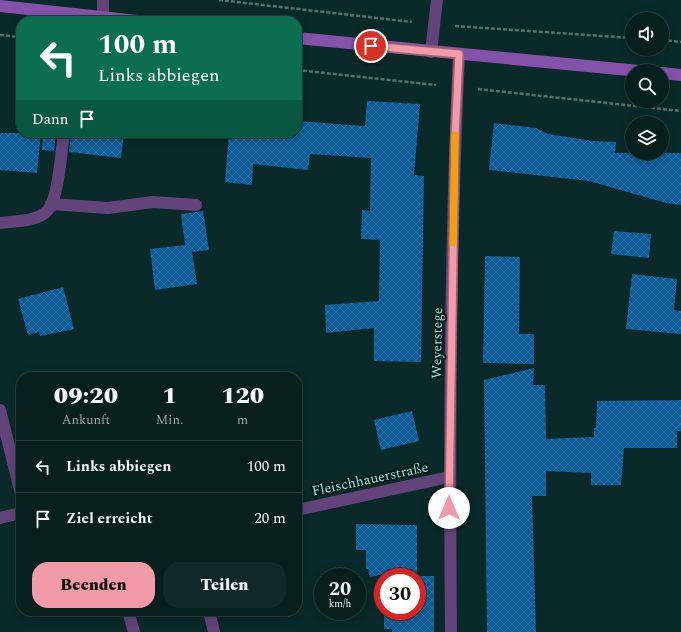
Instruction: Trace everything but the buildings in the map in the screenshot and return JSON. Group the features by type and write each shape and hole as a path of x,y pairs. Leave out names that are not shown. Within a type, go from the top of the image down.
{"main road":[{"path":"0,6 65,16"},
{"path":"302,39 625,70"},
{"path":"669,74 681,75"}],"street":[{"path":"103,0 103,16"},
{"path":"431,52 437,0"},
{"name":"Weyerstege","path":"451,632 449,477 457,87 459,54"},
{"path":"0,223 32,219 46,212 56,195 63,138"},
{"path":"51,204 108,208 153,202 196,205"},
{"path":"0,410 16,474"},
{"name":"Fleischhauerstraße","path":"302,509 449,477"},
{"path":"0,518 16,514"},
{"path":"129,616 134,632"},
{"path":"210,616 214,632"}],"path":[{"path":"0,35 16,37"},
{"path":"669,41 681,42"},
{"path":"302,71 681,111"}],"slow traffic":[{"path":"453,243 455,135"}],"route":[{"path":"371,46 459,54 455,138 449,508"}]}
